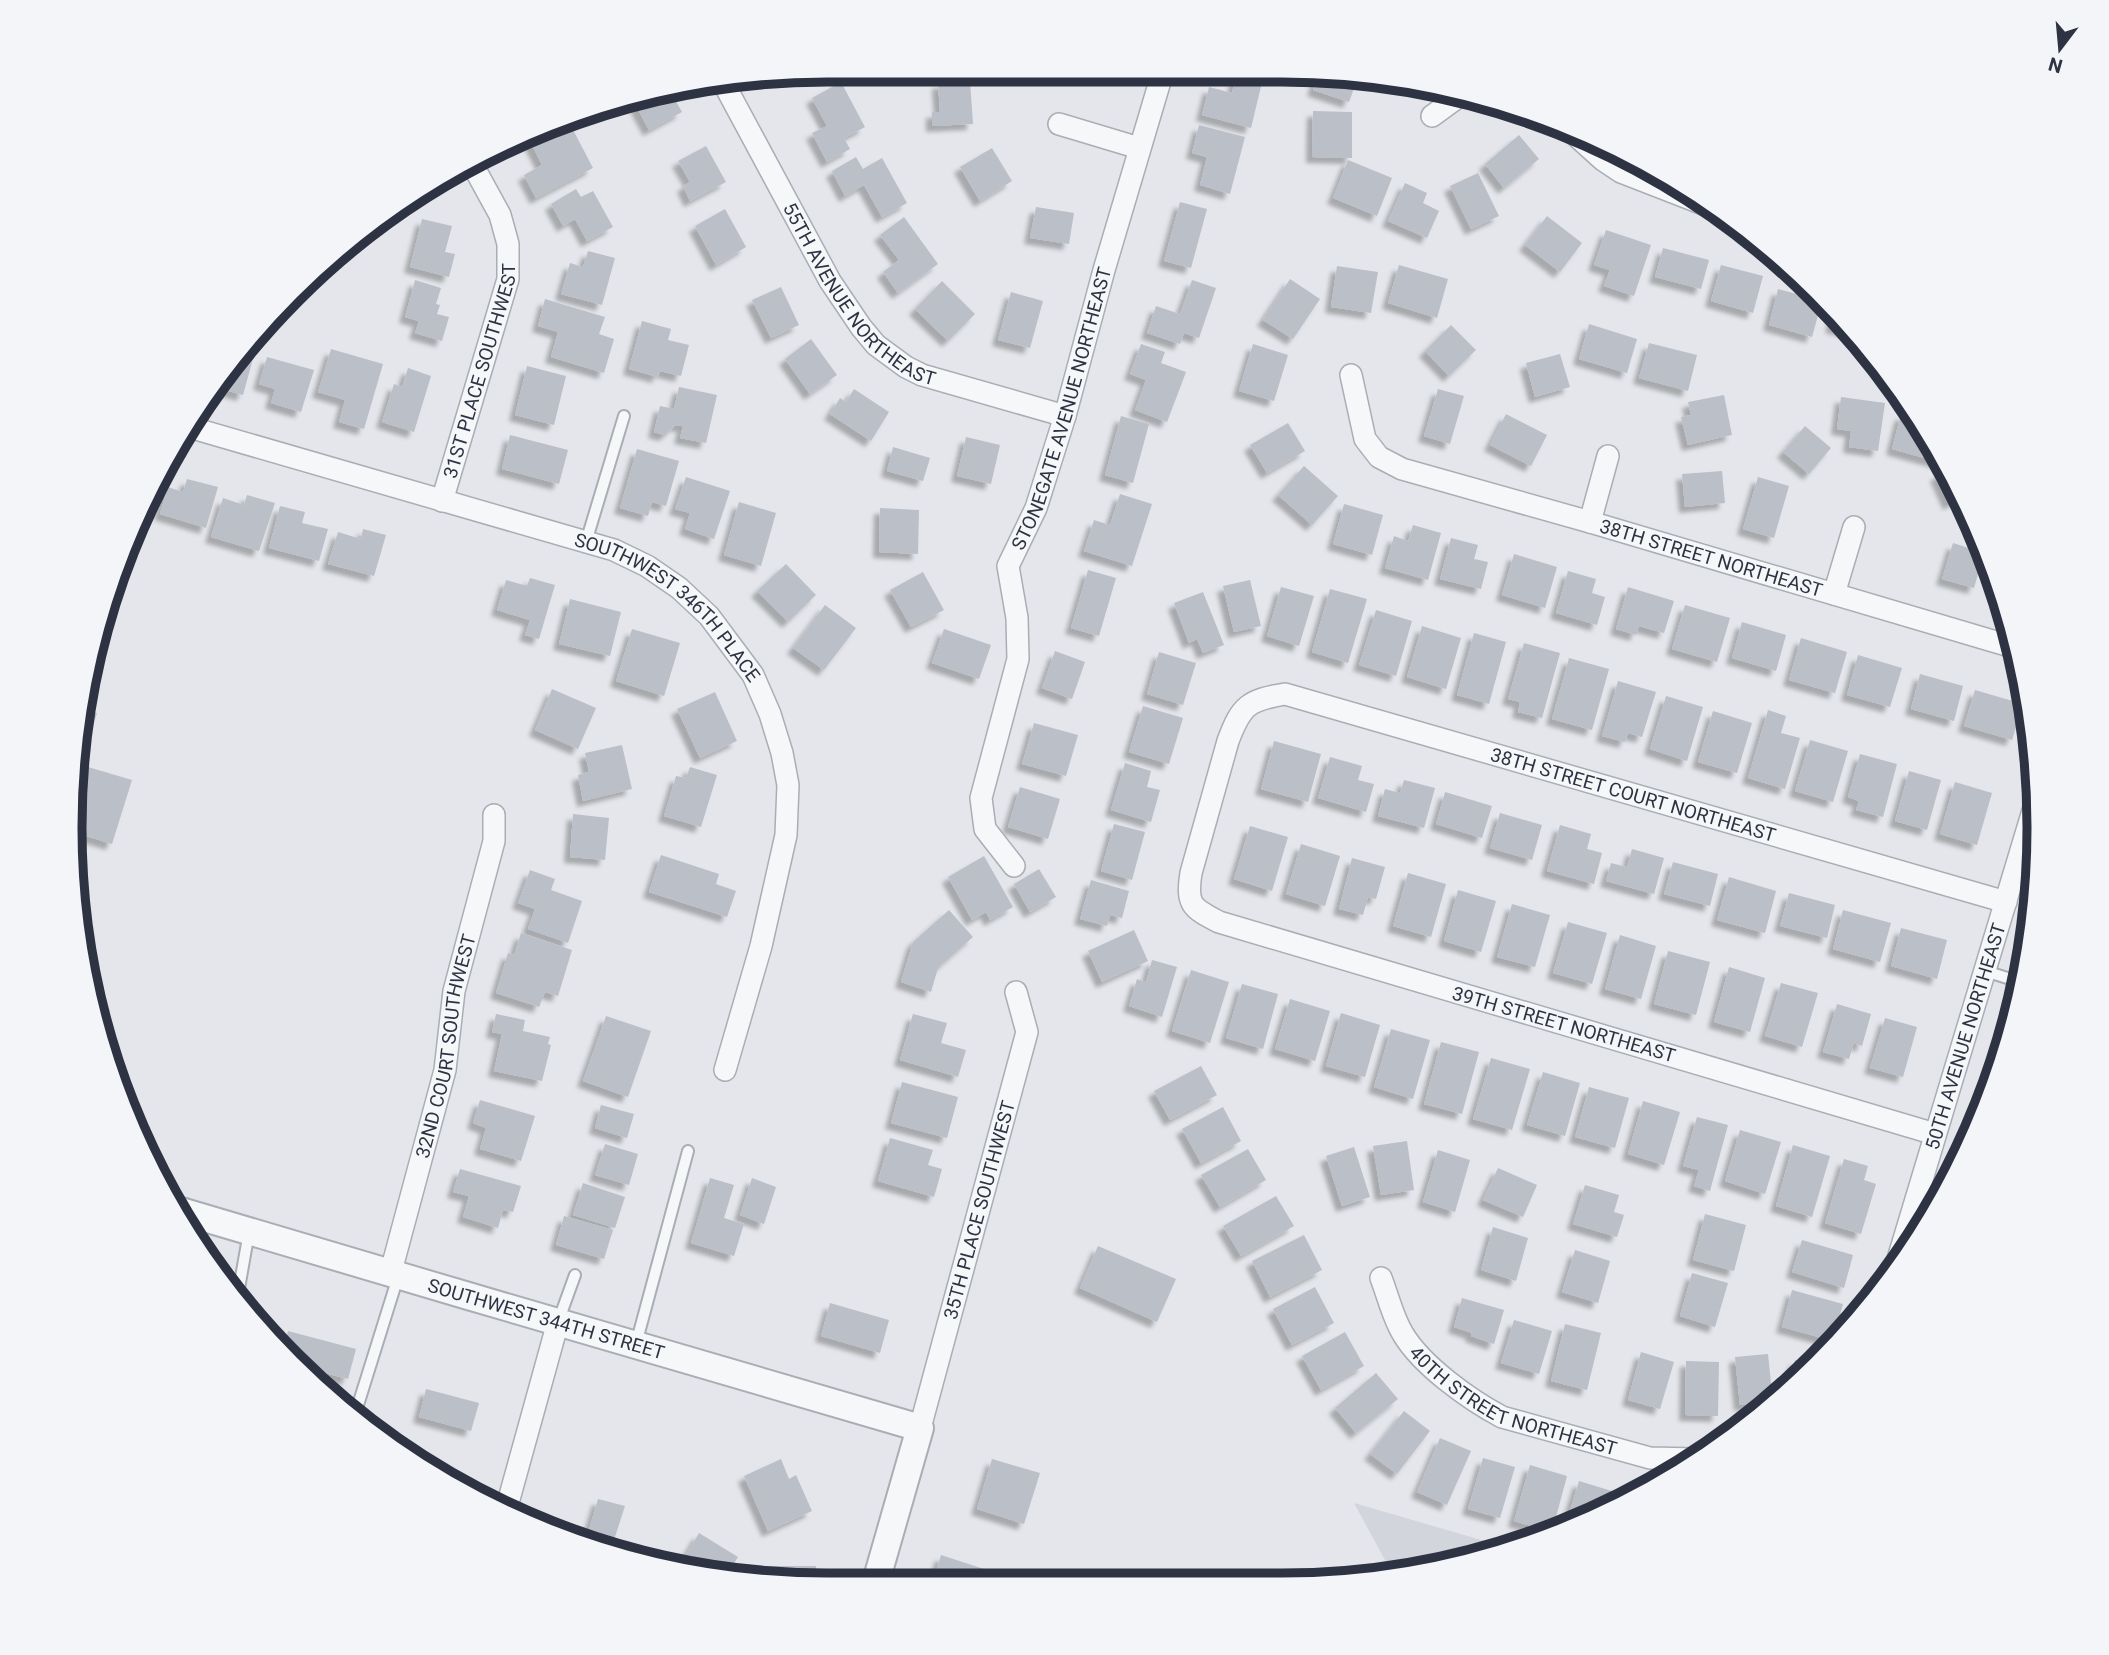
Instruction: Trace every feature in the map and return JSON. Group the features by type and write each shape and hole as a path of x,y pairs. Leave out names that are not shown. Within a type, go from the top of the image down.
{"street":[{"name":"STONEGATE AVENUE NORTHEAST","path":"1014,866 985,829 981,798 1018,659 1017,618 1008,566 1036,508 1065,416 1104,270 1160,82"},
{"name":"55TH AVENUE NORTHEAST","path":"727,90 830,281 876,345 922,375 1065,416"},
{"path":"1432,116 1450,102"},
{"path":"1059,124 1139,148"},
{"path":"1593,151 1621,172 1664,188"},
{"name":"31ST PLACE SOUTHWEST","path":"442,501 508,279 508,244 500,215 476,171"},
{"name":"38TH STREET NORTHEAST","path":"1351,375 1365,439 1379,457 1402,469 2003,644"},
{"name":"SOUTHWEST 346TH PLACE","path":"198,430 614,550 647,566 679,589 709,616 753,675 770,714 788,785 786,835 761,946 725,1070"},
{"name":"38TH STREET NORTHEAST","path":"1590,522 1608,456"},
{"name":"38TH STREET NORTHEAST","path":"1834,594 1854,527"},
{"name":"38TH STREET COURT NORTHEAST","path":"1196,910 1188,893 1191,873 1235,723 1242,712 1258,698 1284,694 2006,902"},
{"name":"32ND COURT SOUTHWEST","path":"394,1276 445,1070 454,991 494,841 494,815"},
{"name":"50TH AVENUE NORTHEAST","path":"1905,1236 2006,902 2026,852"},
{"name":"39TH STREET NORTHEAST","path":"1196,910 1219,922 1935,1134"},
{"name":"35TH PLACE SOUTHWEST","path":"920,1428 1027,1032 1016,992"},
{"name":"SOUTHWEST 344TH STREET","path":"191,1214 394,1276 920,1428"},
{"name":"40TH STREET NORTHEAST","path":"1381,1278 1402,1333 1419,1354 1462,1394 1480,1405 1502,1417 1650,1458 1678,1458"},
{"path":"509,1501 558,1322"},
{"path":"878,1573 920,1428"}],"lane":[{"path":"586,542 624,416"},
{"path":"1985,971 2011,979"},
{"path":"636,1344 688,1151"},
{"path":"240,1286 248,1232"},
{"path":"357,1406 394,1276"},
{"path":"558,1322 575,1276"}],"shaded area":[{"path":"1354,1503 1490,1542 1427,1558 1388,1565"}],"building":[{"path":"841,82 865,127 844,138 850,149 827,162 812,133 827,126 812,98"},
{"path":"970,82 973,124 932,126 932,112 940,112 938,83"},
{"path":"1234,82 1262,82 1251,128 1202,115 1209,87 1232,93"},
{"path":"1315,83 1355,87 1349,102 1313,90"},
{"path":"674,99 682,112 649,130 637,108"},
{"path":"1313,111 1352,112 1352,158 1312,157"},
{"path":"1199,125 1245,137 1230,194 1200,185 1207,157 1192,153"},
{"path":"572,128 593,168 536,198 524,175 542,165 531,144"},
{"path":"1519,135 1539,159 1504,188 1485,164"},
{"path":"706,146 726,182 690,201 683,186 690,182 678,161"},
{"path":"992,148 1012,181 980,201 960,167"},
{"path":"856,157 863,169 882,158 907,203 882,217 864,185 845,196 832,171"},
{"path":"1348,160 1392,178 1377,216 1333,198"},
{"path":"1478,173 1499,216 1471,229 1450,186"},
{"path":"1405,183 1427,193 1423,203 1439,211 1427,238 1388,221"},
{"path":"576,189 581,197 593,191 613,227 587,241 575,219 563,226 551,204"},
{"path":"1180,202 1207,209 1191,268 1164,261"},
{"path":"1036,207 1074,213 1069,244 1030,238"},
{"path":"725,209 746,247 716,265 695,226"},
{"path":"1547,216 1582,243 1560,272 1525,245"},
{"path":"904,217 938,264 898,293 883,272 899,260 880,235"},
{"path":"422,219 452,226 445,252 455,254 449,277 410,267"},
{"path":"1606,230 1651,245 1634,296 1604,286 1610,270 1594,265"},
{"path":"1663,248 1709,260 1701,289 1655,277"},
{"path":"588,251 615,258 602,305 561,294 570,263 583,267"},
{"path":"1399,265 1448,279 1437,318 1388,303"},
{"path":"1721,265 1763,276 1753,313 1711,301"},
{"path":"1337,266 1378,272 1371,313 1331,307"},
{"path":"1290,279 1320,299 1293,339 1263,320"},
{"path":"415,280 441,288 436,304 440,305 437,314 449,317 442,341 415,333 419,321 405,317"},
{"path":"1192,280 1216,288 1199,338 1184,333 1180,344 1147,333 1156,306 1180,314"},
{"path":"942,281 975,314 948,341 915,309"},
{"path":"781,287 799,325 771,338 752,300"},
{"path":"1778,289 1803,296 1819,312 1812,337 1769,325"},
{"path":"1011,292 1043,301 1030,348 998,340"},
{"path":"545,299 605,317 599,334 614,339 604,373 551,357 558,332 538,326"},
{"path":"642,321 671,329 668,340 689,345 681,376 660,371 658,377 629,369"},
{"path":"1589,324 1637,339 1627,373 1579,359"},
{"path":"1451,325 1476,350 1449,376 1425,351"},
{"path":"811,339 837,375 810,394 785,359"},
{"path":"1649,343 1697,355 1688,391 1639,378"},
{"path":"1141,344 1165,352 1161,363 1186,372 1167,422 1135,410 1146,380 1130,374"},
{"path":"1253,344 1288,355 1274,401 1239,391"},
{"path":"331,349 383,364 364,429 339,422 345,400 318,392"},
{"path":"255,350 243,395 225,390"},
{"path":"1560,354 1570,387 1535,397 1526,363"},
{"path":"267,357 314,370 301,412 271,403 275,389 259,384"},
{"path":"527,366 566,376 554,425 515,415"},
{"path":"408,368 431,376 414,432 382,422 394,384 402,387"},
{"path":"679,387 717,395 706,443 680,438 683,426 676,425 665,435 654,432 660,406 674,409"},
{"path":"854,389 889,412 871,441 830,414 840,398 846,402"},
{"path":"1438,389 1464,396 1450,444 1424,436"},
{"path":"1724,395 1732,435 1688,445 1681,417 1691,415 1688,402"},
{"path":"1841,397 1885,403 1878,451 1849,447 1851,431 1837,429"},
{"path":"1506,414 1547,435 1531,466 1490,445"},
{"path":"1901,414 1929,459 1892,449"},
{"path":"1121,416 1149,424 1133,483 1105,475"},
{"path":"1288,423 1305,451 1267,473 1250,445"},
{"path":"1805,426 1831,448 1809,474 1783,452"},
{"path":"510,435 568,450 559,484 502,469"},
{"path":"966,437 1000,445 991,484 957,476"},
{"path":"893,447 930,458 923,481 887,471"},
{"path":"637,449 679,461 666,506 652,502 648,516 620,508"},
{"path":"1304,466 1338,496 1312,525 1278,495"},
{"path":"1722,471 1725,503 1685,507 1682,474"},
{"path":"1936,475 1952,502 1949,504"},
{"path":"686,477 730,491 714,539 685,529 690,513 675,509"},
{"path":"1758,477 1789,486 1774,538 1743,529"},
{"path":"187,479 218,487 206,528 160,514 168,487 183,492"},
{"path":"1120,494 1152,504 1132,566 1084,551 1094,520 1110,525"},
{"path":"247,495 275,503 259,551 211,537 223,498 244,505"},
{"path":"739,502 776,513 761,566 724,555"},
{"path":"1344,504 1383,515 1372,555 1333,544"},
{"path":"280,506 305,512 302,523 328,529 319,561 269,548"},
{"path":"880,508 919,510 918,554 879,552"},
{"path":"1413,525 1441,533 1428,580 1385,568 1394,536 1408,541"},
{"path":"363,529 386,535 374,576 328,564 338,532 361,539"},
{"path":"1451,538 1478,545 1474,559 1488,562 1481,589 1440,579"},
{"path":"1953,543 1973,549 1980,568 1974,588 1942,579"},
{"path":"1514,554 1557,567 1545,608 1502,595"},
{"path":"786,564 816,595 788,622 757,591"},
{"path":"1088,570 1116,578 1099,636 1071,628"},
{"path":"1568,571 1596,579 1592,593 1605,597 1597,625 1556,613"},
{"path":"923,572 944,610 911,627 890,590"},
{"path":"530,578 555,585 539,639 525,635 530,620 497,610 506,580 527,586"},
{"path":"1250,580 1261,626 1234,632 1223,586"},
{"path":"1281,587 1314,596 1299,646 1267,636"},
{"path":"1628,587 1674,601 1664,633 1639,626 1636,635 1616,629"},
{"path":"1330,589 1367,599 1348,663 1312,652"},
{"path":"1203,592 1224,645 1203,653 1197,639 1189,643 1174,603"},
{"path":"570,599 621,612 610,656 559,644"},
{"path":"825,605 856,628 824,670 793,648"},
{"path":"1685,605 1730,618 1717,662 1672,649"},
{"path":"1376,610 1412,621 1396,676 1359,665"},
{"path":"1742,622 1786,635 1776,671 1732,658"},
{"path":"1422,626 1461,638 1446,689 1407,677"},
{"path":"632,629 680,643 664,696 616,681"},
{"path":"944,629 991,645 979,679 932,663"},
{"path":"1474,633 1506,642 1489,704 1457,695"},
{"path":"1801,638 1847,652 1835,693 1789,680"},
{"path":"1524,643 1560,653 1542,718 1518,712 1520,702 1508,699"},
{"path":"1055,651 1085,662 1072,699 1042,688"},
{"path":"1159,652 1196,663 1183,705 1147,694"},
{"path":"1858,655 1902,668 1890,707 1847,695"},
{"path":"1569,658 1609,669 1592,730 1552,719"},
{"path":"1920,674 1963,686 1954,721 1911,709"},
{"path":"1618,681 1656,692 1642,737 1628,733 1625,742 1602,736"},
{"path":"552,689 596,708 578,749 535,730"},
{"path":"1975,690 2015,702 2018,720 2012,740 1964,726"},
{"path":"715,692 737,741 700,758 677,709"},
{"path":"1666,696 1703,707 1687,761 1650,749"},
{"path":"1143,706 1183,718 1169,764 1129,752"},
{"path":"1768,710 1786,716 1781,733 1800,738 1785,789 1748,778"},
{"path":"1713,711 1752,723 1737,773 1698,762"},
{"path":"92,712 97,713 87,745"},
{"path":"1034,723 1078,735 1066,776 1022,764"},
{"path":"1810,740 1848,751 1833,802 1795,791"},
{"path":"1274,741 1321,754 1308,802 1261,789"},
{"path":"622,745 632,789 583,801 578,775 589,772 585,753"},
{"path":"1860,754 1897,764 1883,817 1856,810 1859,801 1848,797"},
{"path":"1330,757 1362,766 1358,780 1374,784 1366,812 1318,798"},
{"path":"1125,763 1151,771 1147,787 1160,790 1151,822 1111,810"},
{"path":"88,767 132,780 112,844 82,835 84,780"},
{"path":"690,767 717,775 701,827 664,816 676,776 686,778"},
{"path":"1909,771 1941,780 1927,830 1895,821"},
{"path":"1404,780 1435,788 1424,828 1378,816 1385,789 1400,793"},
{"path":"1955,782 1992,793 1977,845 1940,834"},
{"path":"1020,787 1060,799 1048,839 1008,827"},
{"path":"1445,792 1492,806 1482,838 1436,824"},
{"path":"1500,813 1542,825 1532,860 1490,848"},
{"path":"573,814 609,818 605,860 570,857"},
{"path":"1114,824 1145,832 1132,880 1101,871"},
{"path":"1560,825 1591,834 1587,849 1602,853 1594,884 1547,871"},
{"path":"1250,826 1288,837 1272,891 1234,879"},
{"path":"1301,844 1340,856 1325,906 1286,894"},
{"path":"1632,849 1664,858 1654,894 1606,881 1611,863 1627,867"},
{"path":"661,855 719,874 716,884 736,891 727,917 649,892"},
{"path":"984,856 1013,907 990,920 986,912 972,920 948,877"},
{"path":"1352,858 1385,867 1376,899 1368,897 1363,915 1339,909"},
{"path":"1673,862 1718,874 1710,906 1664,894"},
{"path":"1039,869 1056,897 1030,912 1014,884"},
{"path":"530,870 555,879 551,890 582,901 568,943 528,929 535,909 518,903"},
{"path":"1408,873 1446,884 1431,937 1393,926"},
{"path":"1729,877 1776,891 1765,933 1717,920"},
{"path":"1091,880 1129,891 1122,918 1110,915 1107,926 1080,919"},
{"path":"1458,890 1496,901 1481,952 1444,941"},
{"path":"1789,893 1835,905 1827,938 1780,926"},
{"path":"1512,904 1550,915 1535,967 1497,957"},
{"path":"949,910 973,937 938,968 931,992 901,982 913,942"},
{"path":"1843,910 1891,923 1880,962 1833,949"},
{"path":"1568,922 1607,933 1592,984 1553,973"},
{"path":"1901,928 1947,940 1937,979 1891,966"},
{"path":"1134,930 1148,961 1102,982 1088,951"},
{"path":"521,933 572,950 558,996 545,992 539,1007 496,993 508,953 514,955"},
{"path":"1620,935 1656,946 1641,999 1605,989"},
{"path":"1668,951 1710,962 1696,1015 1654,1004"},
{"path":"1152,960 1177,967 1162,1017 1129,1006 1137,979 1146,982"},
{"path":"1729,967 1765,978 1750,1032 1714,1022"},
{"path":"1191,970 1229,982 1210,1043 1172,1031"},
{"path":"1781,983 1818,993 1802,1047 1765,1036"},
{"path":"1242,984 1278,994 1263,1049 1226,1038"},
{"path":"1290,999 1330,1011 1315,1061 1275,1049"},
{"path":"1837,1004 1871,1014 1862,1046 1854,1043 1849,1059 1823,1052"},
{"path":"1341,1013 1380,1025 1365,1077 1326,1066"},
{"path":"496,1014 525,1020 523,1031 550,1037 548,1044 551,1045 542,1081 494,1071 502,1034 492,1032"},
{"path":"913,1014 947,1023 941,1043 966,1050 958,1077 900,1060"},
{"path":"606,1016 651,1031 628,1097 583,1081"},
{"path":"1885,1018 1917,1027 1903,1077 1870,1068"},
{"path":"1391,1029 1430,1040 1413,1099 1374,1087"},
{"path":"1441,1042 1479,1052 1462,1114 1424,1104"},
{"path":"1491,1058 1530,1069 1512,1130 1473,1119"},
{"path":"1201,1066 1217,1095 1170,1120 1154,1091"},
{"path":"1543,1072 1580,1083 1565,1136 1527,1125"},
{"path":"902,1082 958,1097 947,1138 891,1123"},
{"path":"1589,1087 1629,1098 1615,1148 1575,1137"},
{"path":"480,1100 535,1116 521,1161 480,1149 486,1128 473,1123"},
{"path":"1643,1101 1680,1112 1664,1165 1628,1154"},
{"path":"601,1105 634,1114 627,1138 595,1128"},
{"path":"1223,1107 1241,1141 1201,1163 1182,1129"},
{"path":"1697,1117 1728,1125 1710,1191 1694,1186 1699,1170 1683,1166"},
{"path":"1740,1130 1781,1142 1765,1194 1725,1181"},
{"path":"890,1138 933,1150 928,1165 942,1169 934,1197 878,1181"},
{"path":"1407,1141 1414,1190 1381,1195 1373,1146"},
{"path":"605,1144 638,1154 629,1185 595,1175"},
{"path":"1793,1145 1830,1156 1812,1217 1776,1206"},
{"path":"1354,1147 1370,1197 1342,1206 1326,1156"},
{"path":"1248,1149 1266,1180 1220,1207 1201,1175"},
{"path":"1438,1150 1470,1160 1455,1212 1423,1202"},
{"path":"1844,1159 1868,1166 1864,1180 1876,1184 1861,1234 1825,1223"},
{"path":"1498,1168 1537,1185 1523,1217 1483,1200"},
{"path":"460,1169 521,1186 513,1212 503,1210 498,1228 463,1217 469,1196 453,1192"},
{"path":"710,1178 734,1185 724,1218 744,1224 734,1256 691,1243"},
{"path":"752,1178 776,1187 764,1224 740,1215"},
{"path":"583,1183 625,1197 615,1228 573,1215"},
{"path":"1585,1185 1619,1195 1614,1212 1624,1215 1617,1237 1573,1224"},
{"path":"1276,1196 1294,1226 1241,1256 1223,1226"},
{"path":"1705,1214 1746,1225 1734,1271 1693,1260"},
{"path":"564,1216 613,1230 604,1259 556,1245"},
{"path":"1493,1227 1528,1238 1516,1281 1481,1270"},
{"path":"1304,1235 1322,1270 1270,1297 1252,1261"},
{"path":"1802,1240 1853,1255 1844,1288 1792,1272"},
{"path":"1098,1246 1176,1279 1157,1322 1080,1288"},
{"path":"1575,1250 1610,1261 1598,1303 1562,1292"},
{"path":"1692,1273 1728,1283 1715,1327 1680,1316"},
{"path":"1315,1287 1334,1323 1292,1345 1273,1309"},
{"path":"1792,1290 1843,1304 1838,1323 1823,1338 1782,1327"},
{"path":"1462,1298 1504,1310 1494,1344 1454,1327"},
{"path":"830,1303 889,1320 880,1353 821,1336"},
{"path":"1514,1320 1552,1331 1539,1374 1501,1363"},
{"path":"1565,1324 1601,1333 1587,1390 1551,1381"},
{"path":"288,1331 356,1349 348,1379 319,1371 286,1339"},
{"path":"1345,1332 1364,1366 1321,1390 1302,1356"},
{"path":"1641,1352 1674,1362 1660,1409 1628,1400"},
{"path":"1768,1354 1772,1389 1754,1404 1740,1405 1735,1357"},
{"path":"1686,1361 1719,1362 1718,1416 1685,1415"},
{"path":"1376,1373 1398,1399 1356,1433 1335,1408"},
{"path":"426,1389 479,1403 471,1431 419,1417"},
{"path":"1404,1411 1430,1431 1397,1474 1370,1454"},
{"path":"1440,1438 1471,1451 1447,1505 1417,1492"},
{"path":"1483,1458 1515,1467 1500,1518 1468,1509"},
{"path":"781,1459 789,1479 796,1475 812,1511 768,1531 744,1476"},
{"path":"992,1459 1040,1473 1024,1524 977,1509"},
{"path":"1530,1465 1567,1476 1555,1520 1536,1527 1514,1521"},
{"path":"1579,1481 1615,1492 1611,1496 1569,1515"},
{"path":"598,1499 625,1506 614,1541 588,1533"},
{"path":"699,1533 738,1557 732,1566 684,1558"},
{"path":"941,1555 984,1569 983,1573 936,1573"},
{"path":"769,1566 816,1566 816,1573 769,1570"}]}
